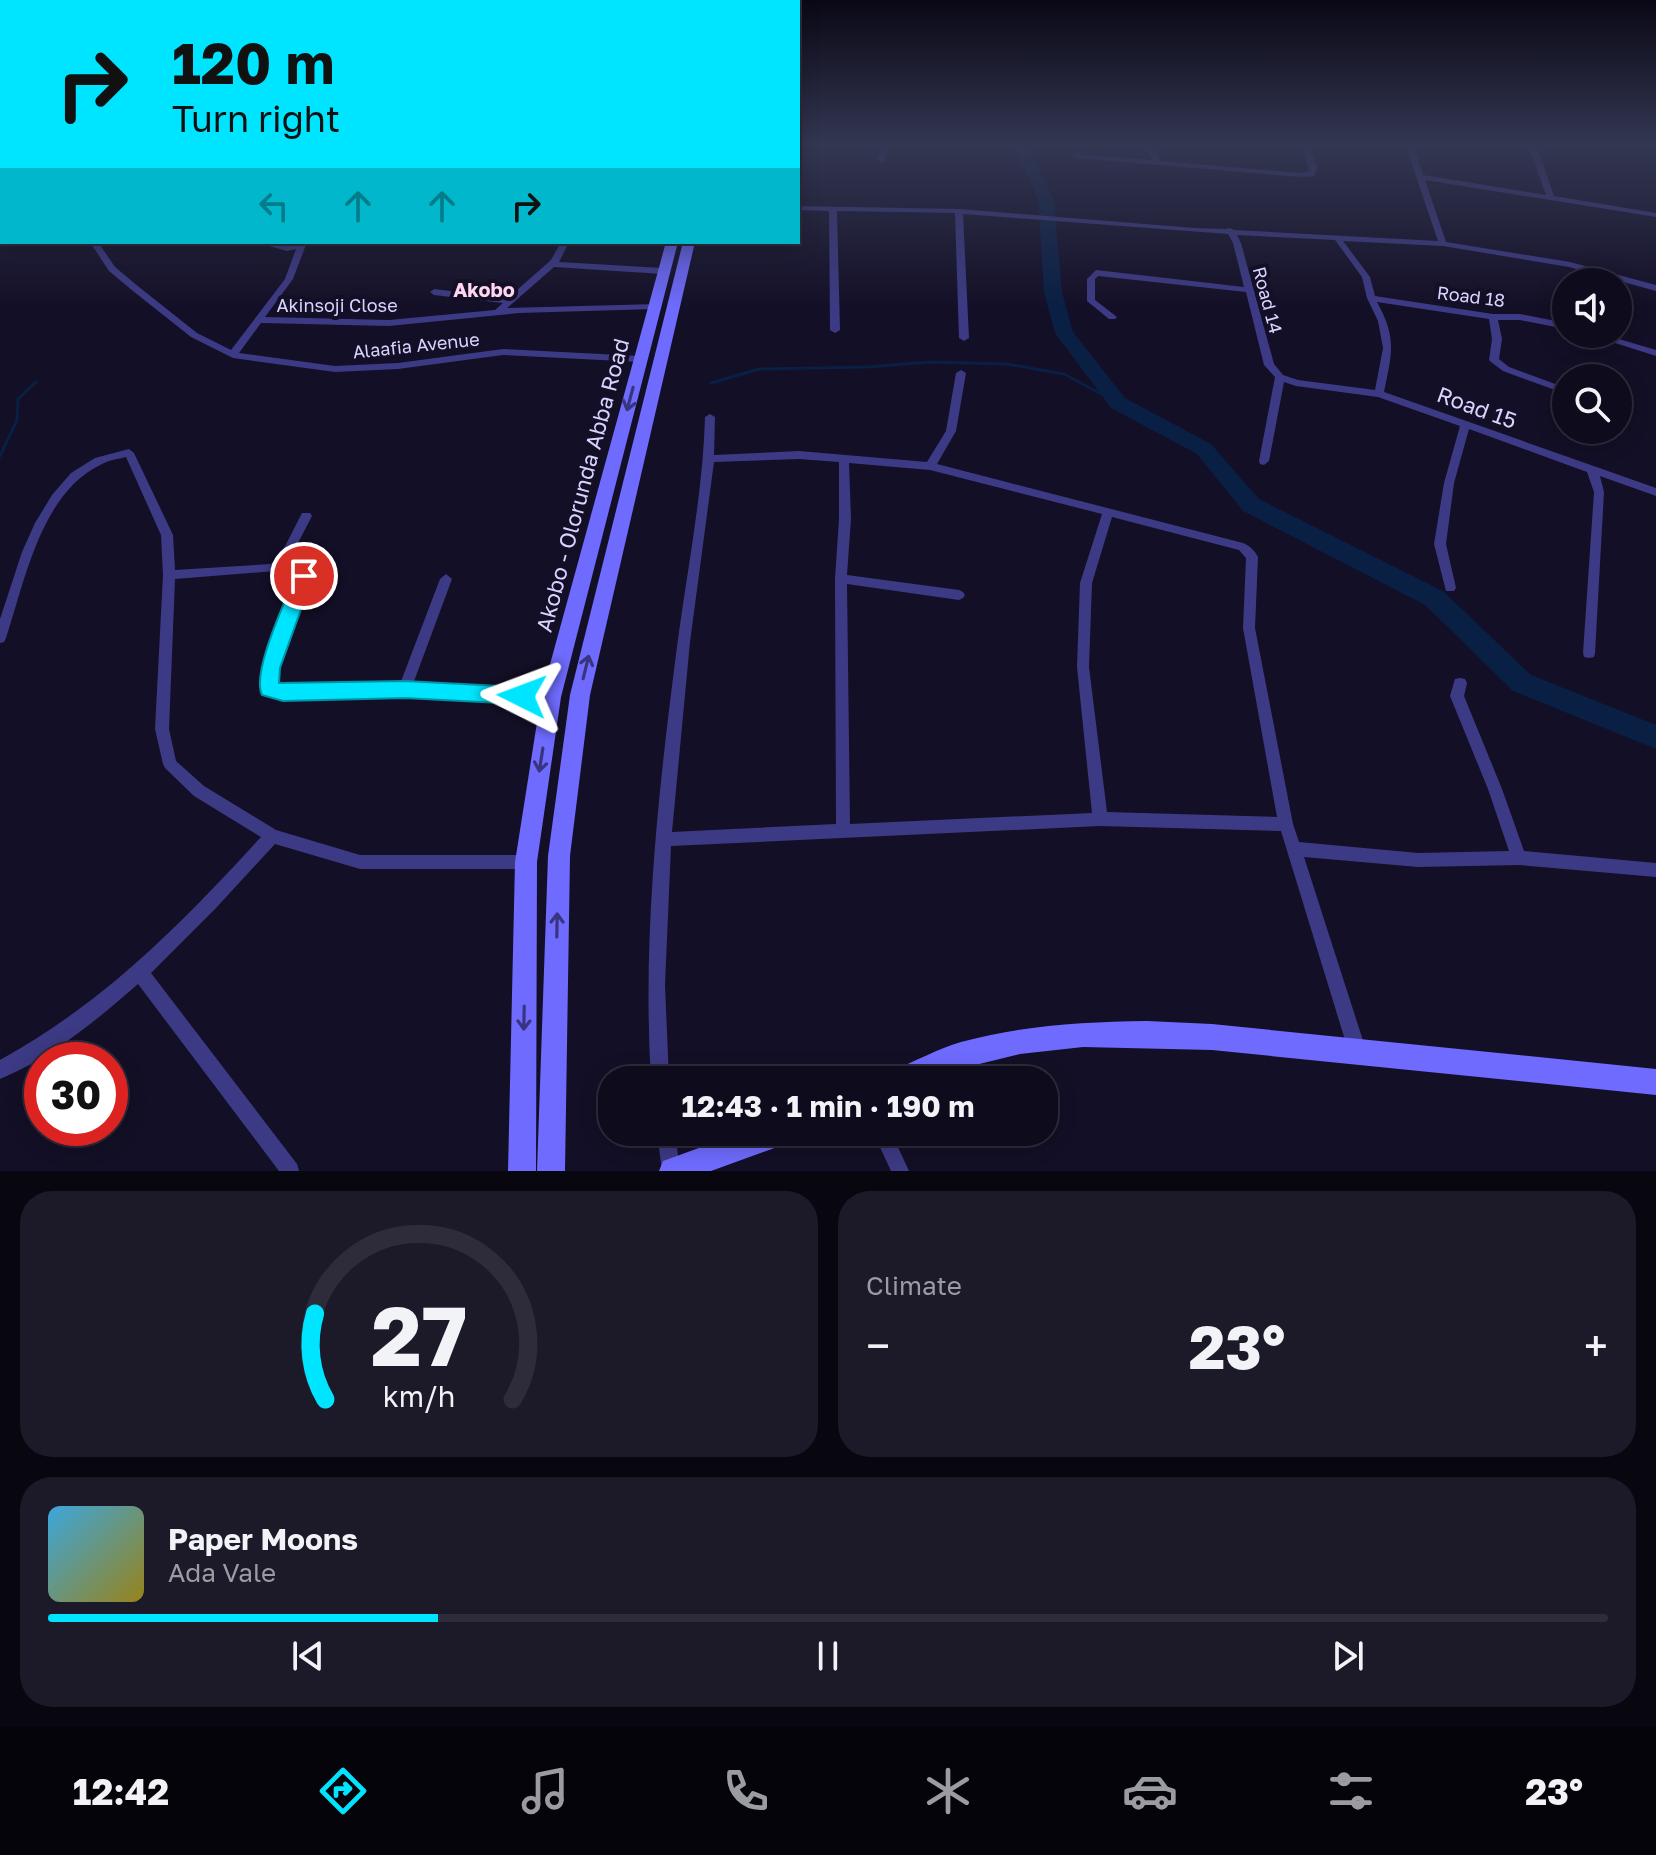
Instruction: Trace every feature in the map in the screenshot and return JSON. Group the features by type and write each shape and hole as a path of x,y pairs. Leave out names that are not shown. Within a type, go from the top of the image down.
{"main road":[{"name":"Akobo - Olorunda Abba Road","path":"551,1171 559,856 575,727 662,298 663,271 671,244"},
{"name":"Akobo - Olorunda Abba Road","path":"522,1171 526,862 551,697 640,359 662,298 688,244"},
{"path":"546,728 575,727"},
{"path":"927,1066 982,1047 1064,1035 1177,1035 1656,1082"},
{"path":"672,1171 742,1146"}],"street":[{"path":"1429,199 1443,244"},
{"path":"1555,199 1656,215"},
{"path":"800,208 959,211 1194,230 1443,244 1554,262 1656,288"},
{"path":"833,209 835,330"},
{"path":"959,211 964,338"},
{"name":"Road 14","path":"1230,230 1237,243 1269,365 1280,377"},
{"path":"1337,238 1366,277 1371,298 1383,321 1388,348 1379,394"},
{"name":"Alaafia Avenue","path":"95,244 112,269 136,289 194,335 233,355 335,369 398,366 503,352 640,359"},
{"path":"267,244 287,249 301,244"},
{"path":"233,355 289,279 301,244"},
{"path":"499,311 550,264 564,244"},
{"path":"550,264 663,271"},
{"path":"1112,317 1091,301 1091,279 1096,273 1248,290"},
{"path":"434,292 510,301"},
{"name":"Akinsoji Close","path":"261,320 389,323 662,298"},
{"name":"Road 18","path":"1371,298 1552,323"},
{"path":"1493,317 1497,339 1494,360 1506,369 1552,386"},
{"path":"1632,346 1656,353"},
{"path":"930,466 951,431 961,373"},
{"path":"1264,461 1280,377"},
{"name":"Road 15","path":"1280,377 1296,383 1379,394 1656,492"},
{"path":"659,1066 655,972 664,839 676,701 709,459 710,417"},
{"path":"1450,588 1440,544 1449,483 1465,425"},
{"path":"0,638 44,516 66,484 101,460 129,453 134,457 147,495 167,535 169,575 162,729 170,764 199,791 272,836 360,862 526,862"},
{"path":"709,459 799,455 930,466 1243,547 1252,557 1249,628 1286,824 1358,1053"},
{"path":"843,830 841,579 845,519 844,459"},
{"path":"1589,653 1599,492 1592,469"},
{"path":"1100,819 1083,667 1086,583 1108,513"},
{"path":"169,575 272,568 282,563 306,516"},
{"path":"304,576 271,668 269,689 283,692 405,689 551,697"},
{"path":"405,689 446,579"},
{"path":"841,579 959,595"},
{"path":"1460,683 1457,696 1519,858"},
{"path":"664,839 1100,819 1286,824"},
{"path":"0,1070 64,1032 141,974 272,836"},
{"path":"1294,849 1418,860 1519,858 1656,870"},
{"path":"141,974 290,1171"},
{"path":"668,1146 672,1171"},
{"path":"888,1146 900,1171"}],"waterway":[{"path":"1045,199 1053,292 1064,333 1118,403 1204,449 1251,505 1434,598 1522,683 1656,737"},
{"path":"711,383 759,369 867,367 930,362 1007,364 1064,374 1118,403"},
{"path":"0,456 17,420 18,399 36,382"}],"district":[{"name":"Akobo","path":"484,289"}],"route":[{"path":"304,576 271,668 267,681 269,689 283,692 405,689 522,696"}]}
